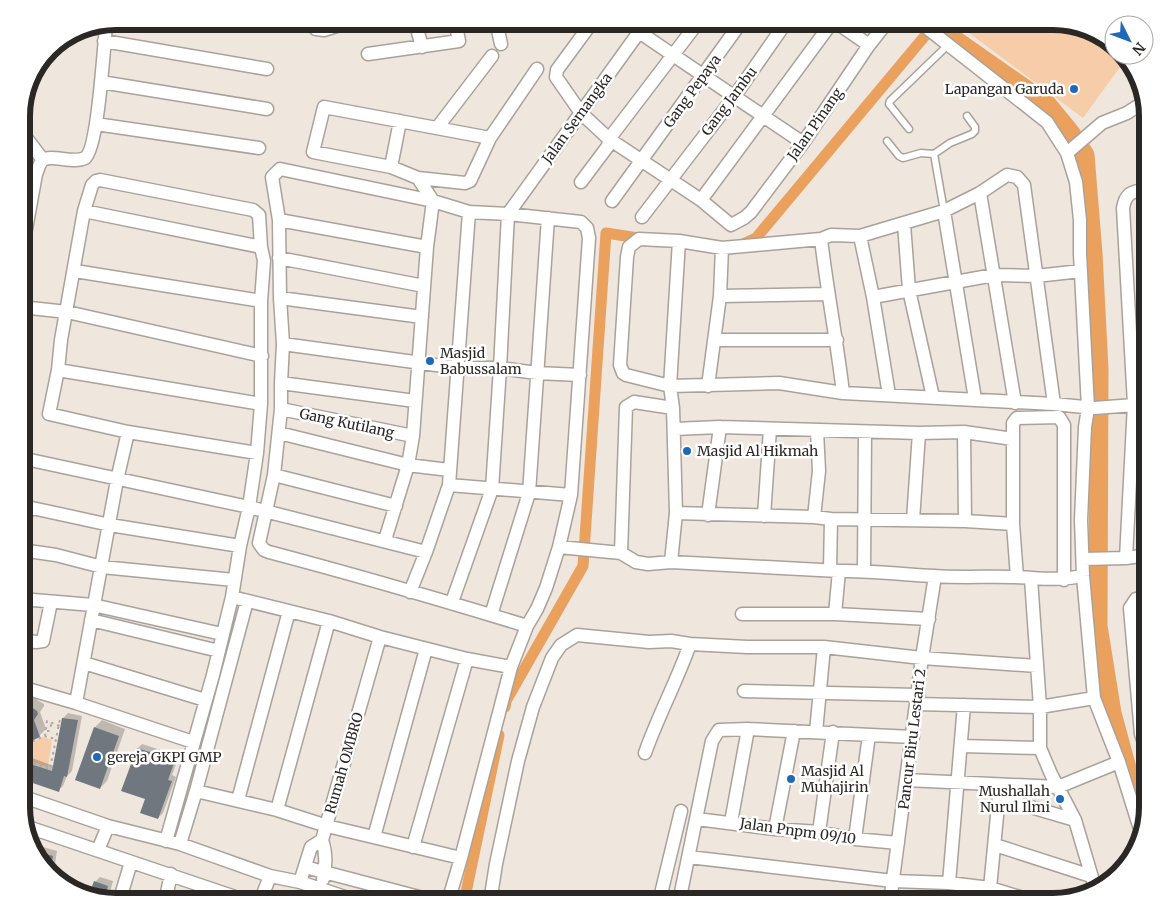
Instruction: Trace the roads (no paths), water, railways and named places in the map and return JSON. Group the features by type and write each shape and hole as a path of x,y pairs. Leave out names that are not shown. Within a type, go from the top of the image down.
{"street":[{"path":"417,30 422,47"},
{"path":"368,54 459,41 457,30"},
{"path":"498,30 501,44"},
{"path":"586,30 565,58 556,77 581,113 610,139 701,200 827,30"},
{"name":"Jalan Semangka","path":"508,214 640,30"},
{"path":"647,30 674,56 803,144"},
{"path":"581,182 608,146 610,139 693,30"},
{"name":"Gang Pepaya","path":"612,201 736,30"},
{"name":"Gang Jambu","path":"642,217 734,97 781,30"},
{"path":"847,30 869,46"},
{"name":"Jalan Pinang","path":"701,200 731,225 751,212 803,144 881,30"},
{"path":"929,30 1047,122 1070,150 1080,220 1081,271 1091,408 1086,427 1081,510 1088,559 1083,576 1094,698 1119,762 1137,821"},
{"path":"43,160 81,159 87,157 90,151 96,124 105,31"},
{"path":"104,41 267,69"},
{"path":"437,128 492,56"},
{"path":"490,138 324,107 313,152 391,167 418,178 470,182 490,138 537,69"},
{"path":"101,82 267,109"},
{"path":"1070,150 1102,123 1127,113 1138,106"},
{"path":"391,167 400,121"},
{"path":"96,124 259,148"},
{"path":"30,141 43,160"},
{"path":"30,210 36,174 43,160"},
{"path":"451,893 511,667 527,626 537,609 559,547 571,495 589,238 587,228 581,222 469,212 433,201 280,169 272,177 279,220 280,298 283,344 282,409 274,475 259,543 264,550 410,592 452,602 527,626"},
{"path":"30,173 36,174"},
{"path":"1054,404 1024,185 1021,180 1012,175 1006,175 980,193 944,211 860,236 831,235 821,239 722,248 679,241 639,239 629,247 620,365 622,373 626,375 670,386 779,383 843,393 975,399 1091,408 1139,404"},
{"path":"384,540 408,465 413,436 427,247 433,201 418,178"},
{"path":"166,841 219,651 232,597 240,546 249,507 257,453 261,404 261,301 264,261 259,215 253,210 100,180 96,181 92,185 84,211 49,414 128,432 257,453"},
{"path":"1122,558 1134,404 1123,208 1124,198 1132,192 1139,191"},
{"path":"980,193 1015,403"},
{"path":"84,211 261,247"},
{"path":"944,211 975,399"},
{"path":"410,592 449,485 469,212"},
{"path":"452,602 492,489 508,214"},
{"path":"491,615 529,492 548,218"},
{"path":"279,220 427,247"},
{"path":"904,224 909,290 933,397"},
{"path":"860,236 873,297 889,395"},
{"path":"821,239 828,294 837,340 843,393"},
{"path":"671,562 676,513 674,429 670,386 679,241"},
{"path":"708,386 720,296 722,248"},
{"path":"279,258 424,286"},
{"path":"75,271 261,301"},
{"path":"873,297 994,275 1036,276 1081,271"},
{"path":"720,296 828,294"},
{"path":"280,298 422,317"},
{"path":"30,308 67,312 262,356"},
{"path":"714,340 837,340"},
{"path":"283,344 458,368 500,368 580,376"},
{"path":"58,370 261,404"},
{"path":"281,383 415,401"},
{"path":"621,553 626,407 634,402 673,408"},
{"name":"Gang Kutilang","path":"282,409 413,436"},
{"path":"1017,577 1013,524 1013,423 1017,418 1060,417 1063,421 1064,580"},
{"path":"674,429 720,427 865,432 964,432 1012,439"},
{"path":"708,514 720,427"},
{"path":"764,516 770,429"},
{"path":"814,517 819,471 817,431"},
{"path":"76,703 93,605 128,432"},
{"path":"864,570 865,432"},
{"path":"964,432 965,521"},
{"name":"Gang Kutilang","path":"279,433 408,465 449,470"},
{"path":"913,520 919,433"},
{"path":"30,460 249,507 426,552"},
{"path":"274,475 396,506"},
{"path":"449,485 571,495"},
{"path":"30,509 110,525 240,546"},
{"path":"676,513 1013,524"},
{"path":"831,519 835,571 835,614"},
{"path":"559,547 621,553 636,562 648,564 671,562 835,571 864,570 935,576 1017,577 1064,580 1083,576"},
{"path":"30,551 56,555 102,567 234,580"},
{"path":"1088,559 1139,556"},
{"name":"Pancur Biru Lestari 2","path":"891,893 922,658 935,576"},
{"path":"1031,579 1040,707 1040,748 1050,774 1074,820 1096,881"},
{"path":"232,597 329,621 426,649 511,667"},
{"path":"1139,598 1136,599 1130,608 1139,643"},
{"path":"30,599 93,605 222,634"},
{"path":"180,844 196,791 246,601"},
{"path":"30,641 43,641 51,602"},
{"path":"238,800 289,611"},
{"path":"742,614 835,614 929,619"},
{"path":"91,620 219,651"},
{"path":"276,810 329,621"},
{"path":"491,893 518,761 533,707 552,658 561,645 577,635 650,642 671,641 747,647 824,647 922,658 1037,666"},
{"name":"Rumah OMBRO","path":"300,882 311,847 322,840 327,826 380,637"},
{"path":"644,753 690,644"},
{"path":"816,732 824,647"},
{"path":"374,837 426,649"},
{"path":"414,847 466,659"},
{"path":"84,663 205,700"},
{"path":"30,689 193,742"},
{"path":"744,691 819,692 964,705 1040,707 1094,698"},
{"path":"949,883 964,705"},
{"path":"680,893 712,742 718,730 748,729 833,732 913,737"},
{"path":"731,822 748,729"},
{"path":"775,829 794,731"},
{"path":"819,832 833,732"},
{"path":"855,840 869,735"},
{"path":"961,746 1040,748"},
{"path":"1000,792 1058,787 1119,762"},
{"path":"906,780 956,783 1000,792 1074,820"},
{"path":"196,791 276,810 327,826 461,858"},
{"path":"990,888 1000,792"},
{"path":"30,799 108,826 180,844 270,876 300,882 334,893"},
{"path":"661,893 681,811"},
{"name":"Jalan Pnpm 09/10","path":"697,819 775,829 819,832 855,840 898,843"},
{"path":"98,850 108,826"},
{"path":"33,829 171,874 211,893"},
{"path":"320,888 324,873 325,849 322,840"},
{"path":"995,845 1093,883"},
{"path":"688,857 892,881 949,883 990,888 1002,893"},
{"path":"122,893 132,862"},
{"path":"305,867 403,893"},
{"path":"167,893 171,874"},
{"path":"263,893 270,876"}],"lane":[{"path":"909,129 889,104 890,101 948,45"},
{"path":"887,141 899,156 903,158 921,153 934,154 950,143 975,131 975,127 966,116"},
{"path":"934,154 944,211"}],"waterway":[{"path":"741,245 756,238 930,30"},
{"path":"941,30 1047,104 1070,132 1085,155 1093,253 1099,369 1098,626 1112,713 1131,783"},
{"path":"505,707 506,701 583,566 606,233 645,239"},
{"path":"466,893 499,735"}],"place":[{"name":"Lapangan Garuda","path":"1074,89"},
{"name":"Masjid Babussalam","path":"430,361"},
{"name":"Masjid Al Hikmah","path":"687,451"},
{"name":"gereja GKPI GMP","path":"97,757"},
{"name":"Masjid Al Muhajirin","path":"791,779"},
{"name":"Mushallah Nurul Ilmi","path":"1060,799"}]}
